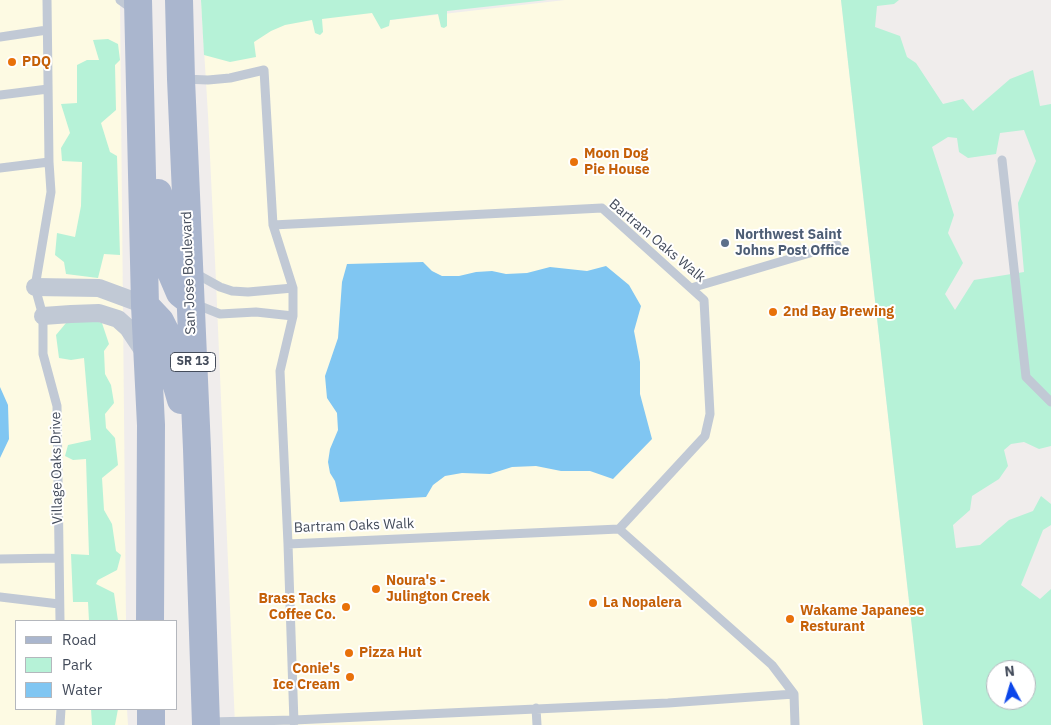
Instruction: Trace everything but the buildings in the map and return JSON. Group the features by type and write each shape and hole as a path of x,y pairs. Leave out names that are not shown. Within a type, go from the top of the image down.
{"main road":[{"name":"San Jose Boulevard","path":"179,0 206,724"},
{"path":"132,5 142,136 145,305 151,425 150,620"},
{"path":"142,136 160,203 164,248 180,293 190,302"},
{"path":"145,305 160,320 166,333 172,350 177,386 197,449"},
{"path":"136,710 136,725"},
{"path":"151,710 151,725"}],"street":[{"path":"35,287 99,288 145,305"},
{"path":"43,316 99,313 118,319 128,328 147,357"}],"lane":[{"name":"Village Oaks Drive","path":"47,0 51,192 35,287 43,316 43,354 56,406 60,620"},
{"path":"0,37 48,30"},
{"path":"181,79 208,80 230,78 264,70 273,225"},
{"path":"0,95 48,89"},
{"path":"1002,160 1026,377 1051,402"},
{"path":"0,168 50,162"},
{"name":"Bartram Oaks Walk","path":"602,208 704,300 710,414 705,436 619,529 288,544 280,371 294,316 293,288 273,225 602,208"},
{"path":"691,288 837,246"},
{"path":"189,270 220,287 232,291 248,292 293,288"},
{"path":"190,302 220,314 256,312 294,316"},
{"path":"619,529 772,665 794,694 796,725"},
{"path":"288,544 294,722"},
{"path":"0,559 59,558"},
{"path":"0,597 60,604"},
{"path":"206,724 294,722 536,708 668,703 794,694"},
{"path":"536,708 537,725"},
{"path":"61,710 61,723"}],"shaded area":[{"path":"0,0 120,0 126,620 15,620 15,710 127,710 128,725 0,725"},
{"path":"201,0 388,0 391,20 565,0 841,0 923,725 235,725 216,282"}],"green space":[{"path":"201,0 547,0 447,11 447,26 444,28 441,27 438,14 390,20 389,26 381,29 372,13 322,19 323,32 320,35 315,33 312,20 285,25 254,42 256,57 230,62 204,55"},
{"path":"841,0 899,0 894,4 877,6 875,27 900,36 907,57 916,63 943,104 963,99 973,111 1010,79 1033,70 1040,106 1051,104 1051,446 1039,449 1024,442 1011,444 1004,450 1008,466 999,479 972,496 970,510 953,525 956,548 980,545 1009,520 1033,511 1041,496 1051,504 1051,525 1043,530 1021,585 1040,599 1051,589 1051,725 923,725","holes":["1024,130 1036,161 1018,203 1024,272 974,280 955,310 945,294 963,263 948,233 954,215 932,147 948,137 957,138 959,152 968,158 996,154 1000,133"]},
{"path":"108,39 118,44 120,60 115,65 116,110 101,123 110,152 117,156 120,255 104,254 98,278 66,274 64,262 55,255 57,233 75,237 81,206 82,162 62,161 61,148 70,133 61,104 77,103 77,65 87,60 99,60 93,40"},
{"path":"89,319 102,323 109,344 104,351 105,374 111,385 114,403 105,414 106,428 115,438 118,465 102,478 104,510 112,524 116,551 121,555 117,570 98,580 96,584 114,593 118,620 89,620 88,602 73,602 71,554 89,555 86,459 73,460 65,456 68,445 91,440 84,358 71,360 59,358 56,335 66,323"},
{"path":"91,710 118,710 115,725 92,725"}],"water":[{"path":"423,262 432,271 442,276 459,276 492,271 506,274 527,273 550,267 587,271 606,266 629,285 641,306 634,331 640,362 640,394 652,439 613,479 590,471 561,471 536,466 512,467 490,474 462,473 445,476 433,485 426,497 340,502 328,462 330,449 338,430 337,413 327,398 325,376 338,338 342,282 347,264"},
{"path":"0,387 8,405 9,439 0,458"}],"place":[{"name":"PDQ","path":"12,62"},
{"name":"Moon Dog Pie House","path":"574,162"},
{"name":"Northwest Saint Johns Post Office","path":"725,243"},
{"name":"2nd Bay Brewing","path":"773,312"},
{"name":"Noura's - Julington Creek","path":"376,589"},
{"name":"La Nopalera","path":"593,603"},
{"name":"Brass Tacks Coffee Co.","path":"346,607"},
{"name":"Wakame Japanese Resturant","path":"790,619"},
{"name":"Pizza Hut","path":"349,653"},
{"name":"Conie's Ice Cream","path":"350,677"}]}
